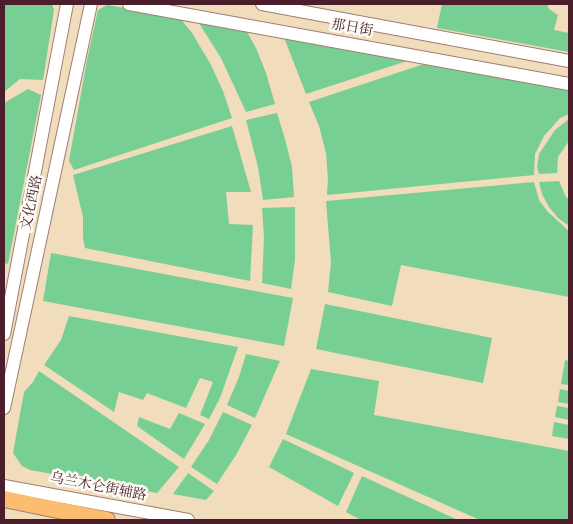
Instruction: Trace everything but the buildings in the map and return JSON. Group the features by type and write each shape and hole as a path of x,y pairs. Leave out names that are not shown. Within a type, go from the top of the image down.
{"main road":[{"path":"4,499 107,520"}],"street":[{"name":"文化西路","path":"4,334 67,4"},
{"name":"文化西路","path":"4,408 91,4"},
{"name":"那日街","path":"129,4 569,84"},
{"name":"那日街","path":"262,4 569,61"},
{"name":"乌兰木仑街辅路","path":"4,486 188,520"}],"green space":[{"path":"4,4 52,4 54,10 43,80 20,79 4,92"},
{"path":"442,4 547,4 549,9 558,15 554,30 569,33 569,52 437,28"},
{"path":"107,5 179,17 192,33 210,63 223,91 232,118 74,170 69,161 87,60 98,10"},
{"path":"197,20 246,30 266,73 275,104 246,112 221,58"},
{"path":"283,35 410,60 306,94"},
{"path":"430,62 569,88 569,114 560,118 544,136 535,154 534,175 327,195 326,153 319,126 309,102"},
{"path":"28,89 41,95 8,264 4,263 4,103"},
{"path":"277,113 292,167 294,197 263,200 258,167 246,120"},
{"path":"569,119 569,141 558,157 557,173 539,174 537,167 539,154 555,130"},
{"path":"232,126 251,192 226,192 229,224 253,225 250,281 85,248 83,217 73,175"},
{"path":"559,181 566,197 569,199 569,226 558,218 549,207 542,194 539,182"},
{"path":"534,182 539,200 548,212 569,231 569,297 401,265 392,306 328,292 331,262 326,201"},
{"path":"295,207 295,259 291,289 262,283 264,238 262,208"},
{"path":"51,253 293,298 284,346 43,301"},
{"path":"325,304 492,338 483,383 316,349"},
{"path":"69,316 238,347 220,398 209,419 200,415 213,382 200,378 186,408 147,393 143,400 119,392 114,412 44,365 61,340"},
{"path":"246,354 280,361 255,418 227,405"},
{"path":"565,360 569,361 569,385 561,384"},
{"path":"311,369 379,381 374,415 569,451 569,520 480,520 286,434"},
{"path":"39,371 179,467 157,493 30,470 22,466 13,453 24,392 33,382"},
{"path":"560,389 569,391 569,404 558,402"},
{"path":"557,406 569,408 569,420 555,417"},
{"path":"223,412 252,425 236,455 217,484 191,467 209,440"},
{"path":"179,413 205,424 184,459 137,426 139,417 170,429"},
{"path":"554,422 569,425 569,439 552,436"},
{"path":"283,439 354,473 338,506 269,467"},
{"path":"188,473 214,491 206,500 173,494"},
{"path":"362,476 458,520 361,520 346,512"}]}
